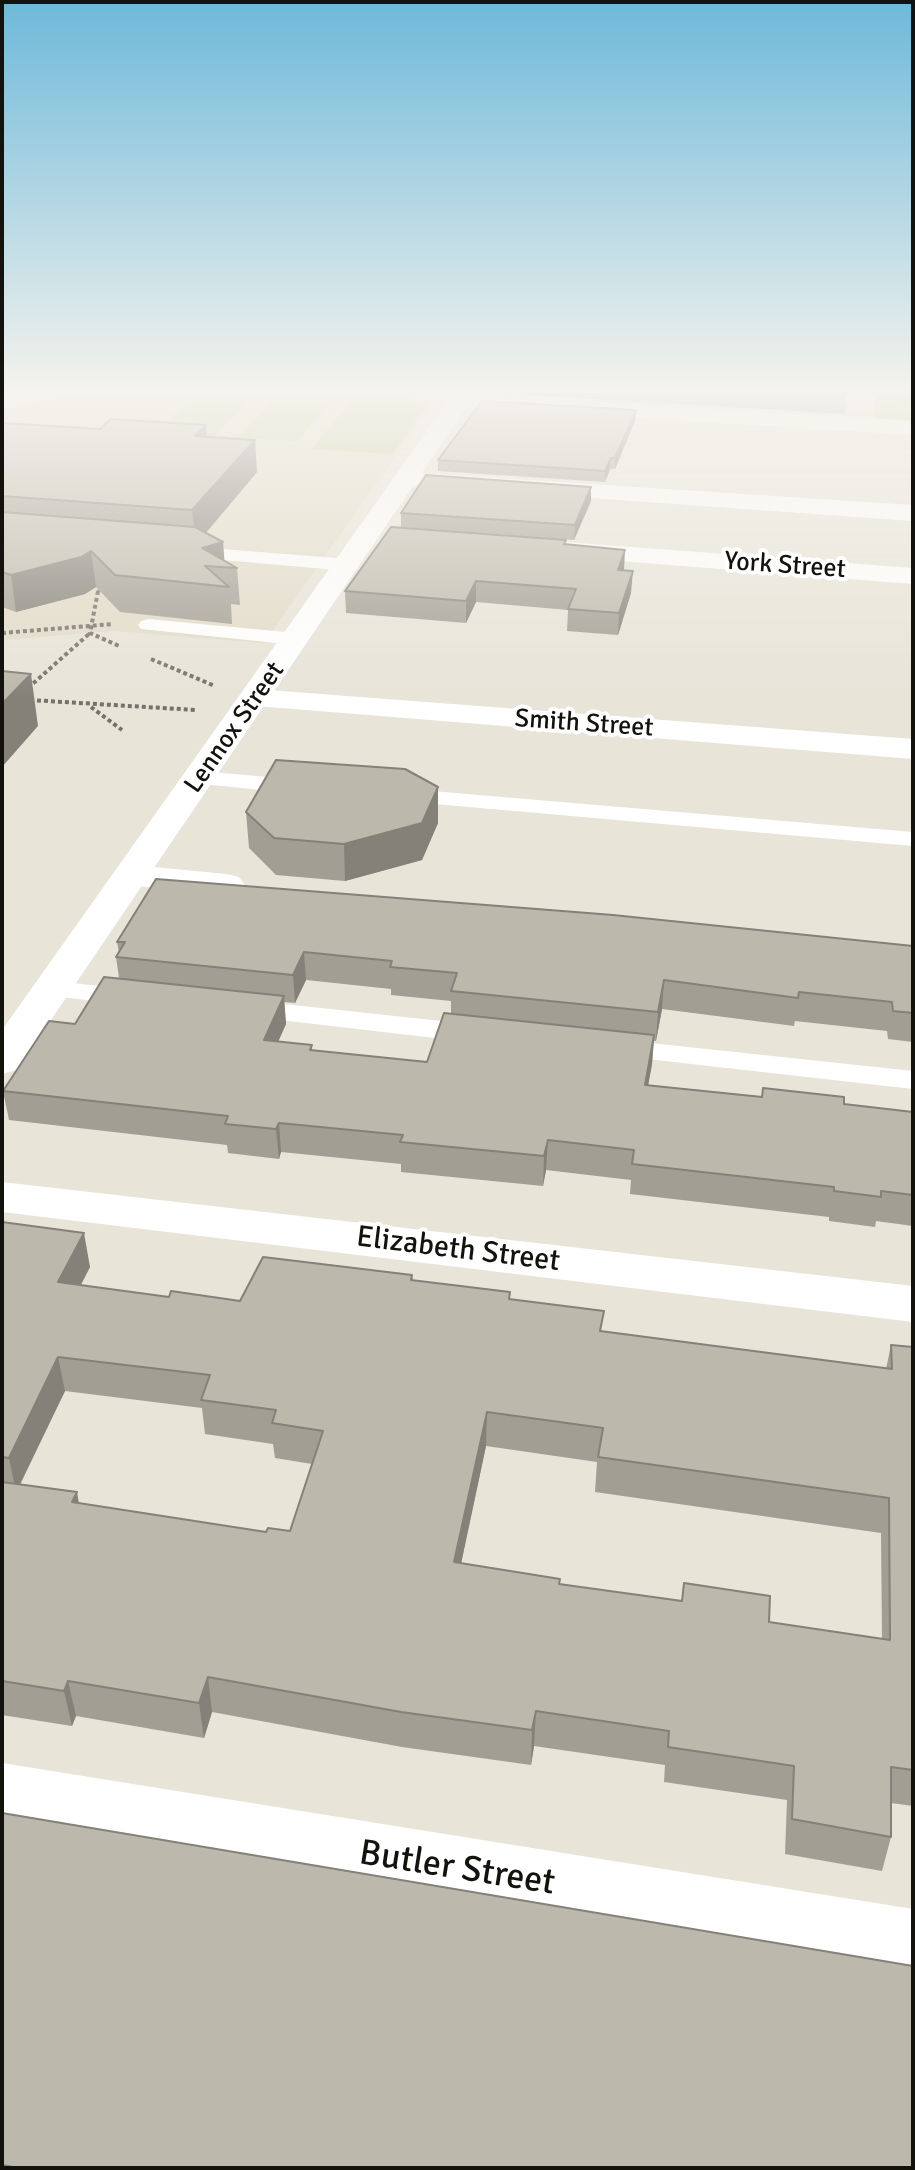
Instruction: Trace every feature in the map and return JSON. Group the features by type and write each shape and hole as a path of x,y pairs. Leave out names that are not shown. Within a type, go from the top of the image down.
{"street":[{"name":"Lennox Street","path":"2,1061 349,565 383,537 398,494"},
{"path":"633,494 913,513"},
{"name":"York Street","path":"537,548 913,576"},
{"name":"Smith Street","path":"250,705 913,749"},
{"path":"133,876 257,888"},
{"name":"Elizabeth Street","path":"2,1197 913,1304"},
{"name":"Butler Street","path":"2,1793 913,1944"}],"lane":[{"path":"172,551 349,565"},
{"path":"148,625 296,639"},
{"path":"200,778 323,789"},
{"path":"371,793 913,839"},
{"path":"54,989 166,1001"},
{"path":"214,1006 500,1036"},
{"path":"579,1045 913,1080"}],"path":[{"path":"90,633 89,624 102,578"},
{"path":"2,633 89,624 148,625"},
{"path":"90,633 133,652"},
{"path":"27,689 90,633"},
{"path":"148,658 220,689"},
{"path":"16,698 89,706 250,705"},
{"path":"89,706 122,730"}],"shaded area":[{"path":"2,494 369,494 264,643 114,631 2,640"}],"building":[{"path":"2,494 206,494 192,510"},
{"path":"413,494 588,494 575,525 401,513"},
{"path":"2,512 195,527 223,542 202,548 237,568 205,566 229,587 115,575 91,551 81,557 11,575 2,572"},
{"path":"391,527 566,540 564,544 625,550 618,570 633,571 619,613 568,609 576,589 476,581 466,601 345,591"},
{"path":"2,671 31,674 2,704"},
{"path":"276,760 405,769 438,787 422,823 344,844 274,838 246,812"},
{"path":"156,879 613,915 913,946 913,1013 893,1011 892,1002 799,992 798,998 664,980 658,1012 451,991 457,973 390,967 392,961 304,952 293,975 116,957 125,942 117,942"},
{"path":"104,977 284,996 264,1040 312,1045 310,1050 427,1062 444,1013 654,1035 645,1085 762,1097 763,1088 844,1097 844,1104 913,1112 913,1195 881,1191 881,1197 834,1191 834,1187 632,1164 634,1150 548,1140 544,1156 400,1142 403,1135 279,1123 276,1129 225,1124 228,1116 3,1091 49,1021 75,1024"},
{"path":"2,1222 84,1233 58,1282 169,1297 171,1291 240,1301 263,1257 412,1275 411,1280 510,1292 509,1299 604,1311 600,1331 892,1369 891,1345 913,1347 913,1770 891,1767 891,1837 792,1819 794,1766 668,1747 669,1731 536,1711 532,1730 401,1712 208,1677 199,1703 68,1681 64,1691 2,1681 2,1482 77,1492 72,1502 266,1532 268,1528 290,1531 323,1431 272,1423 276,1410 201,1400 210,1375 58,1357 9,1458 2,1457","holes":["487,1412 603,1428 598,1457 889,1498 890,1640 769,1622 770,1596 684,1583 682,1601 559,1584 560,1579 454,1562"]},
{"path":"2,1813 913,1966 913,2168 19,2168 2,2165"}]}
